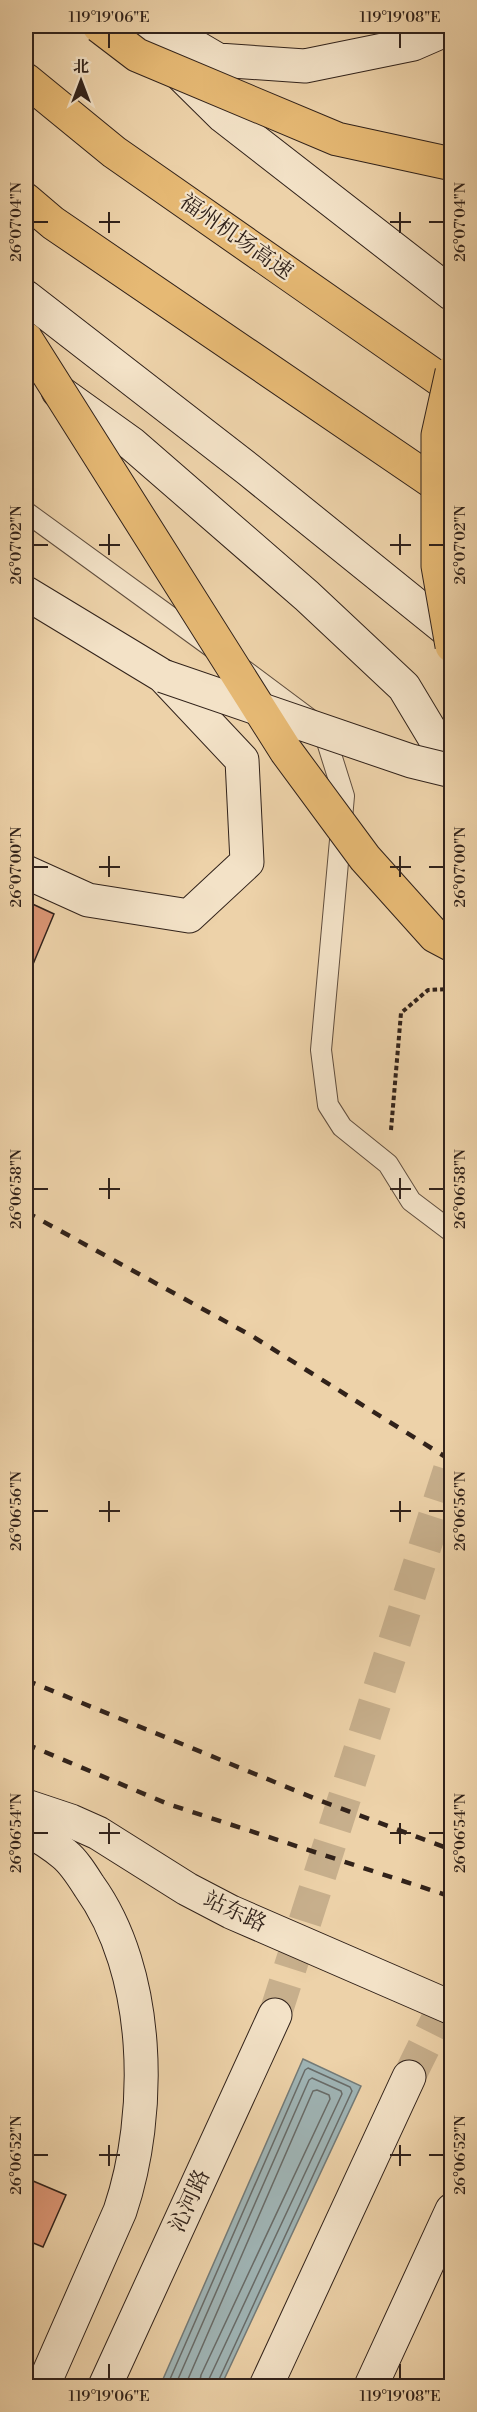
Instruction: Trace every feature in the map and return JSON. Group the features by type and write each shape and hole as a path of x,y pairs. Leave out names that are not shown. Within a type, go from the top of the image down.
{"highway":[{"path":"99,26 137,55 337,139 452,164"},
{"name":"福州机场高速","path":"26,80 114,152 452,388"},
{"path":"26,200 63,230 452,495"},
{"path":"26,339 285,751 365,858 435,936 452,945"},
{"path":"452,372 438,435 438,566 452,646"}],"main road":[{"path":"132,26 223,116 452,294"},
{"path":"160,26 218,60 305,66 413,44 452,27"},
{"path":"26,297 249,470 452,634"},
{"path":"26,367 132,444 308,596 404,687 452,769"},
{"path":"26,593 163,676 411,761 452,769"},
{"path":"26,872 88,900 189,916 247,862 242,760 163,676"},
{"name":"站东路","path":"26,1806 98,1833 187,1889 231,1912 452,2008"},
{"path":"26,1829 66,1855 100,1901 114,1928 129,1973 136,2017 142,2085 138,2135 128,2186 120,2211 43,2386"},
{"name":"沁河路","path":"105,2386 274,2015"},
{"path":"266,2386 409,2077"},
{"path":"371,2386 452,2210"}],"lane":[{"path":"26,512 323,729 344,796 321,1050 328,1105 342,1127 388,1164 411,1201 452,1232"}],"path":[{"path":"388,1164 401,1013 428,990 452,990"}],"water":[{"path":"303,2059 361,2086 221,2386 160,2386"}],"building":[{"path":"26,901 54,914 26,981"},
{"path":"26,2178 66,2195 43,2247 26,2240"}],"tunnel":[{"path":"275,2015 452,1462"},
{"path":"409,2077 452,1990"}],"railway":[{"path":"26,1212 252,1336 452,1461"},
{"path":"26,1680 316,1799 452,1850"},
{"path":"26,1744 168,1804 452,1897"}]}
